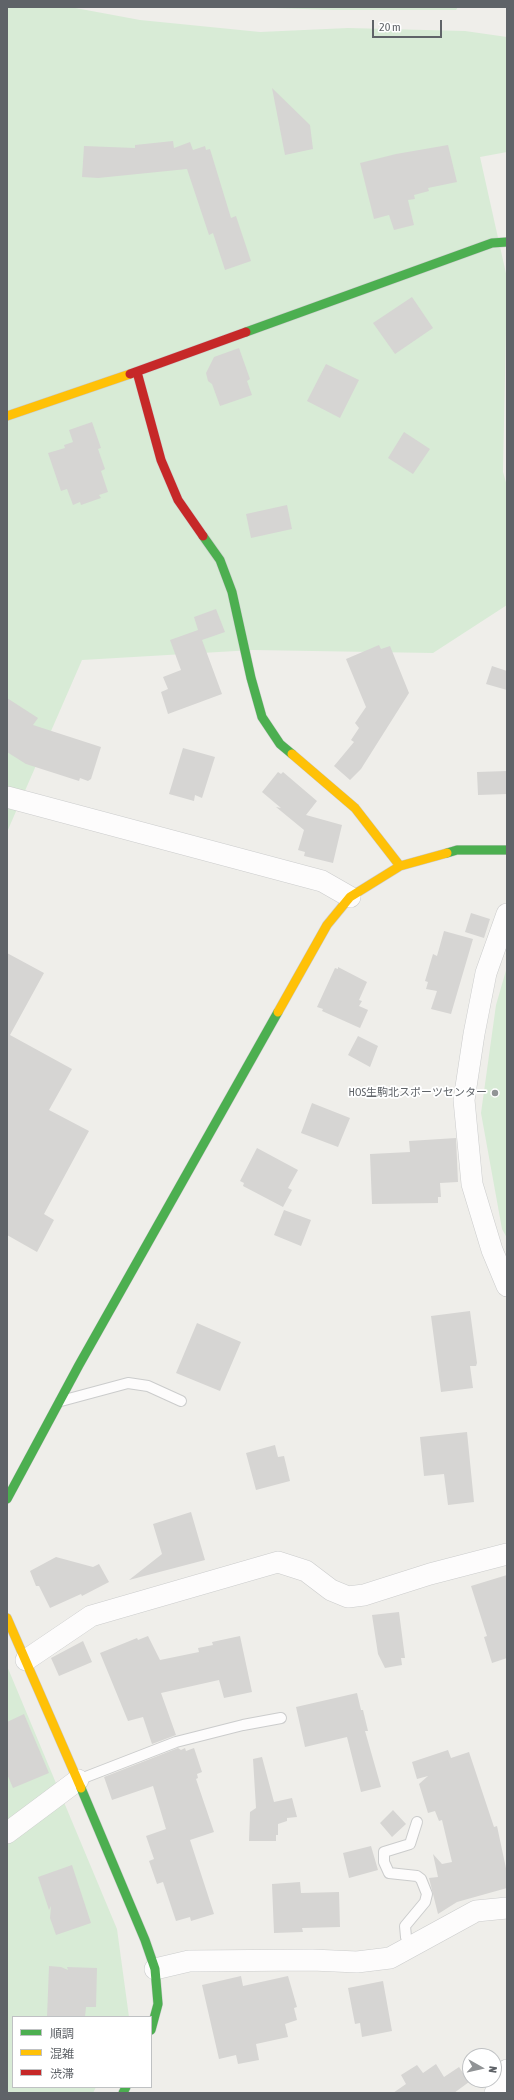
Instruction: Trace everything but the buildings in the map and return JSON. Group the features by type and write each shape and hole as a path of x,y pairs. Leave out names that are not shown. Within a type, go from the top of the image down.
{"street":[{"path":"7,416 137,372 492,243 507,242"},
{"path":"137,372 161,460 178,500 220,560 232,592 251,678 262,717 280,744 355,808 400,866"},
{"path":"7,797 322,881 350,897"},
{"path":"7,1499 59,1402 327,925 350,897 400,866 457,850 507,850"},
{"path":"507,914 486,973 474,1034 464,1100 472,1184 492,1250 507,1286"},
{"path":"26,1660 91,1616 278,1562 306,1571 331,1590 348,1597 364,1595 430,1574 507,1554"},
{"path":"7,1618 78,1780 145,1940 155,1969 158,2004 152,2026"},
{"path":"7,1833 78,1780"},
{"path":"155,1969 189,1961 312,1960 357,1962 390,1958 476,1911 507,1908"},
{"path":"495,2093 507,2070"}],"lane":[{"path":"59,1402 128,1383 148,1386 181,1401"},
{"path":"78,1780 176,1742 243,1725 281,1718"},
{"path":"411,1947 406,1937 405,1926 425,1902 427,1894 421,1880 417,1876 389,1873 384,1862 384,1852 410,1844 417,1822"}],"green space":[{"path":"7,7 70,7 140,20 260,32 348,28 465,31 507,37 507,152 480,157 507,278 503,472 507,486 507,605 433,653 253,650 82,660 7,832"},
{"path":"242,7 458,7 456,10 334,10"},
{"name":"HOS生駒北スポーツセンター","path":"507,967 507,1238 502,1229 481,1113 496,1005"},
{"path":"7,1666 117,1929 129,2016 12,2016 12,2088 96,2088 93,2093 7,2093"}],"traffic: fast":[{"path":"246,332 492,243 507,242"},
{"path":"203,536 220,560 232,592 251,678 262,717 280,744 292,754"},
{"path":"447,853 457,850 507,850"},
{"path":"7,1499 79,1365 278,1012"},
{"path":"81,1788 145,1940 155,1969 158,2004 152,2026"},
{"path":"123,2093 126,2088"}],"traffic: slow":[{"path":"7,416 130,374"},
{"path":"292,754 355,808 400,866"},
{"path":"278,1012 327,925 350,897 400,866 447,853"},
{"path":"7,1618 81,1788"}],"traffic: jam":[{"path":"130,374 246,332"},
{"path":"137,372 161,460 178,500 203,536"}],"place":[{"name":"HOS生駒北スポーツセンター","path":"495,1093"}]}
